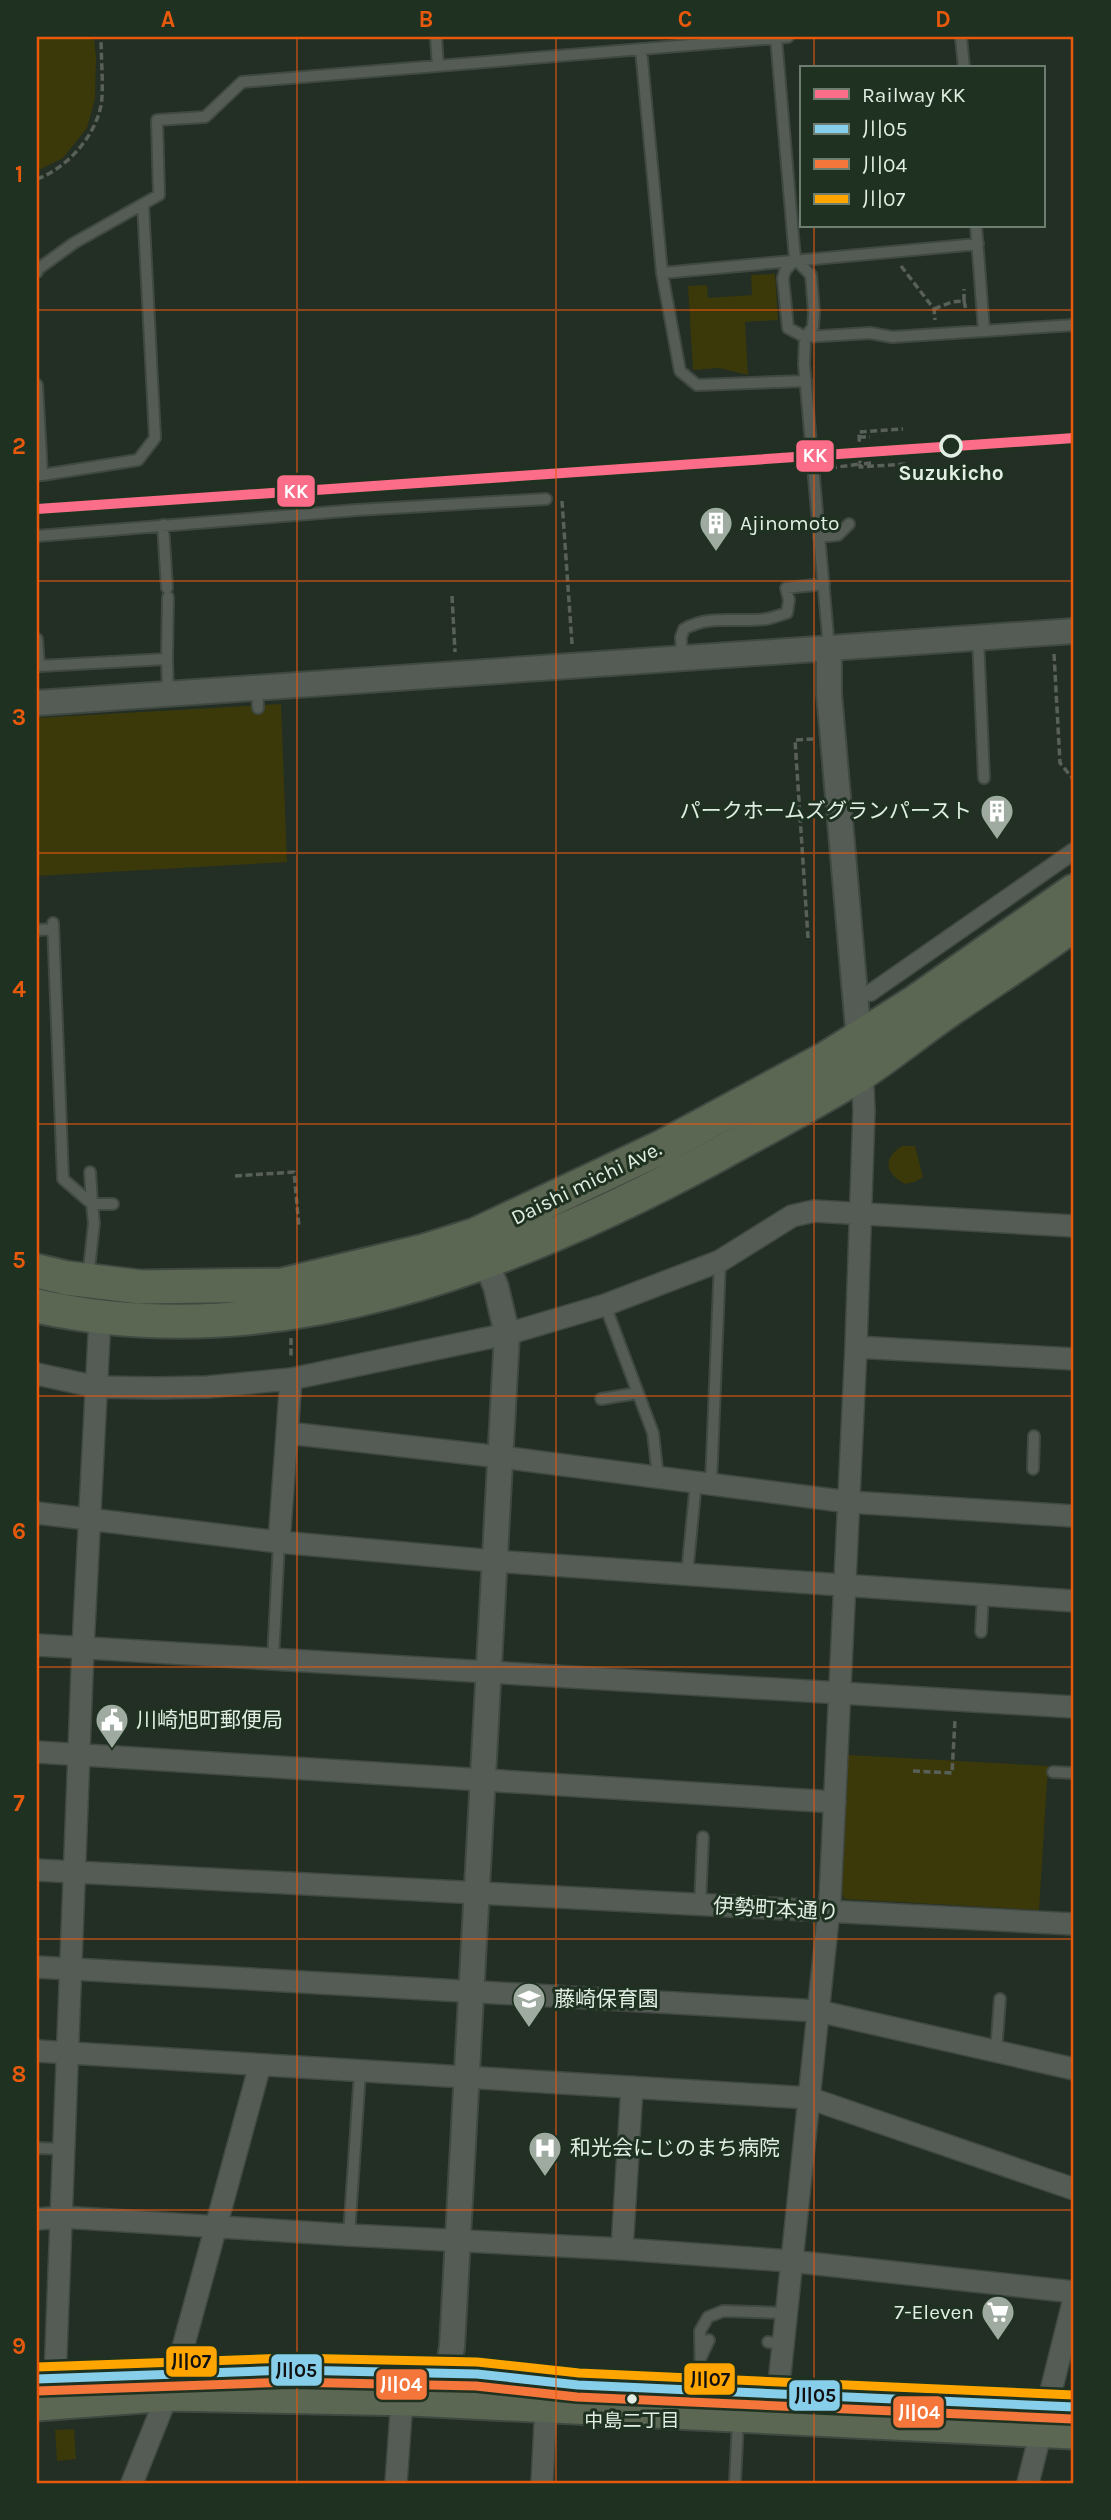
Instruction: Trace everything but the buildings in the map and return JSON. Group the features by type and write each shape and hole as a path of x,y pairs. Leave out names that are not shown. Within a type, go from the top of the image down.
{"highway":[{"name":"Daishi michi Ave.","path":"37,1306 100,1317 177,1321 290,1315 398,1291 859,1040 1074,891"},
{"name":"Daishi michi Ave.","path":"37,1271 88,1281 153,1287 282,1285 424,1251 480,1248 594,1217 675,1178 862,1072 1029,958 1074,924"},
{"path":"173,2384 290,2370 478,2374 578,2385 701,2373 778,2393 1054,2414 1074,2432"},
{"path":"43,2387 173,2384 738,2415 1054,2414"}],"street":[{"path":"37,703 168,694 257,698 682,659 1074,631"},
{"path":"778,2393 775,2343 785,2313 829,1910 841,1693 864,1110 829,693 828,648"},
{"path":"870,993 1074,851"},
{"path":"37,1374 97,1387 207,1387 291,1379 507,1334 605,1305 720,1261 792,1216 814,1211 1074,1226"},
{"path":"396,2483 401,2413 449,2364 452,2347 507,1334 496,1287 480,1248"},
{"path":"43,2387 62,2217 83,1647 100,1317"},
{"path":"856,1347 1074,1359"},
{"path":"279,1542 291,1379"},
{"path":"288,1433 501,1457 849,1502 1032,1509 1074,1516"},
{"path":"37,1513 279,1542 494,1562 1074,1601"},
{"path":"37,1645 1074,1707"},
{"path":"37,1752 835,1802"},
{"name":"伊勢町本通り","path":"37,1870 1074,1924"},
{"path":"37,1967 818,2011 1074,2069"},
{"path":"37,2051 809,2098 1074,2189"},
{"path":"132,2483 173,2384 260,2065"},
{"path":"622,2249 632,2087"},
{"path":"37,2219 62,2217 622,2249 790,2261 1074,2292"},
{"path":"1028,2483 1054,2414 1074,2299"},
{"path":"542,2483 547,2405"}],"lane":[{"path":"436,37 438,66"},
{"path":"776,37 795,259 811,275 813,327 805,337 806,381 828,648"},
{"path":"37,272 74,243 159,195 157,120 205,117 242,82 788,37"},
{"path":"961,37 964,66"},
{"path":"641,49 662,272 680,371 697,385 806,381"},
{"path":"37,386 39,475 138,460 155,438 143,204"},
{"path":"976,228 984,331"},
{"path":"662,272 978,244"},
{"path":"795,259 783,278 788,328 805,337 870,333 892,337 1074,325"},
{"path":"37,536 547,499"},
{"path":"820,537 838,535 849,524"},
{"path":"163,525 168,694"},
{"path":"682,659 681,637 684,629 695,623 715,619 764,619 788,613 786,588 824,584"},
{"path":"978,638 984,778"},
{"path":"37,639 39,666 167,659"},
{"path":"37,930 53,926 63,1179 92,1204 113,1204"},
{"path":"88,1281 94,1223 90,1171"},
{"path":"687,1574 703,1483 720,1261"},
{"path":"605,1305 653,1433 658,1478"},
{"path":"601,1399 638,1393"},
{"path":"1033,1469 1034,1436"},
{"path":"273,1659 279,1542"},
{"path":"981,1632 983,1594"},
{"path":"1053,1772 1074,1773"},
{"path":"700,1905 704,1837"},
{"path":"996,2051 1000,1998"},
{"path":"349,2235 360,2071"},
{"path":"37,2148 63,2149"},
{"path":"701,2373 700,2331 703,2323 715,2313 785,2313"},
{"path":"701,2373 709,2340"},
{"path":"735,2483 738,2415"}],"path":[{"path":"37,179 50,174 71,158 94,126 102,100 101,37"},
{"path":"900,264 934,309 935,323"},
{"path":"934,309 964,301 966,311"},
{"path":"903,429 859,432 860,467 906,464"},
{"path":"859,437 870,436"},
{"path":"830,468 871,463"},
{"path":"562,495 573,653"},
{"path":"452,596 456,661"},
{"path":"1053,646 1060,762 1074,780"},
{"path":"808,938 795,740 818,738"},
{"path":"235,1175 294,1171 299,1227"},
{"path":"290,1315 291,1379"},
{"path":"913,1771 952,1773 957,1700"}],"shaded area":[{"path":"37,37 94,37 96,58 95,99 87,128 63,158 37,171"},
{"path":"775,274 778,320 745,322 748,375 719,368 693,370 688,286 707,285 708,298 752,295 751,275"},
{"path":"281,704 287,862 37,876 37,718"},
{"path":"902,1146 915,1146 923,1177 915,1182 905,1184 898,1180 888,1166 891,1156"},
{"path":"848,1755 1048,1766 1039,1910 845,1899 840,1892"},
{"path":"74,2429 76,2459 57,2461 55,2430"}],"rail line":[{"name":"KK","path":"37,509 1074,438"}],"transit line":[{"name":"川07","path":"37,2367 290,2358 477,2362 579,2373 1074,2395"},
{"name":"川05","path":"37,2379 290,2370 477,2374 578,2385 1074,2407"},
{"name":"川04","path":"37,2391 290,2382 476,2386 577,2397 1073,2419"}],"place":[{"name":"Suzukicho","path":"951,446"},
{"name":"Ajinomoto","path":"716,553"},
{"name":"パークホームズグランパースト","path":"997,841"},
{"name":"川崎旭町郵便局","path":"112,1750"},
{"name":"藤崎保育園","path":"529,2029"},
{"name":"和光会にじのまち病院","path":"545,2178"},
{"name":"7-Eleven","path":"998,2342"},
{"name":"中島二丁目","path":"632,2399"}]}
